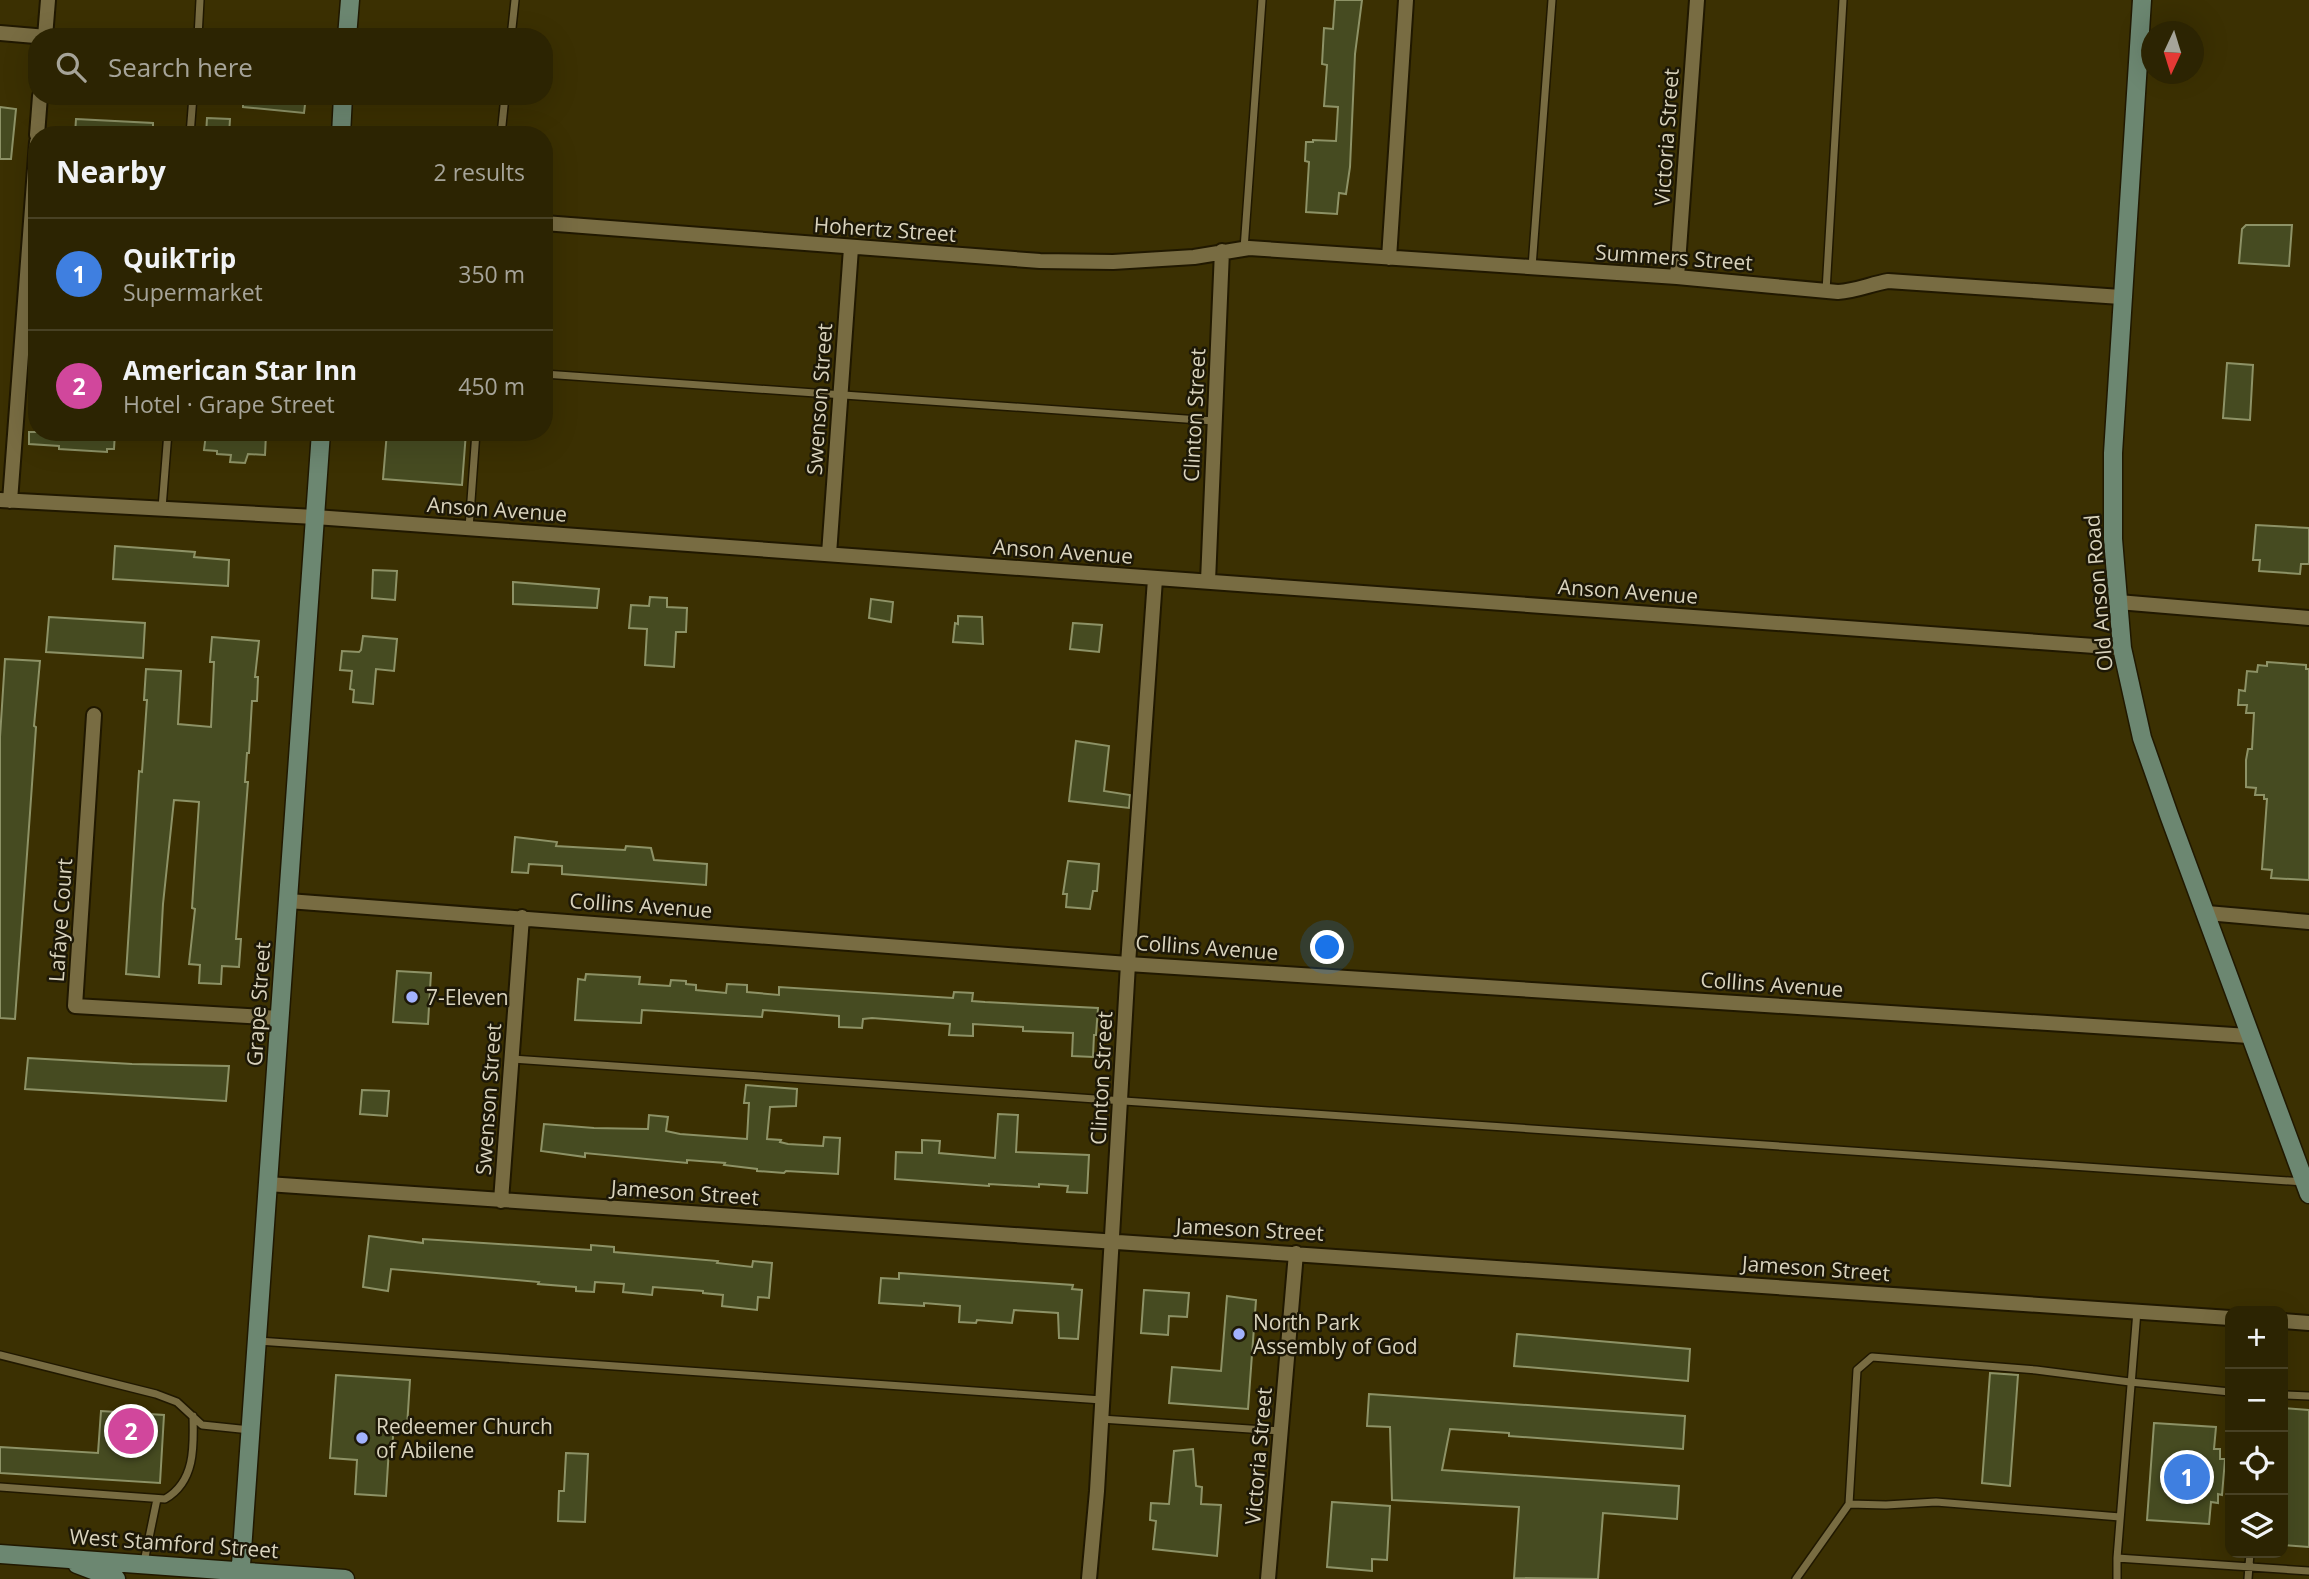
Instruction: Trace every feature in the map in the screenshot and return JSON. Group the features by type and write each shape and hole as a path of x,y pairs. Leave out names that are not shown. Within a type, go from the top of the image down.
{"main road":[{"path":"348,28 350,0"},
{"name":"Old Anson Road","path":"2141,0 2113,453 2113,539 2122,648 2142,738 2307,1188"},
{"path":"342,126 343,105"},
{"name":"Grape Street","path":"240,1575 320,441"},
{"name":"West Stamford Street","path":"0,1554 144,1563 240,1575 345,1579"},
{"path":"62,1558 117,1579"}],"street":[{"path":"46,28 48,0"},
{"path":"1389,258 1406,0"},
{"name":"Victoria Street","path":"1677,278 1697,0"},
{"path":"0,33 28,35"},
{"path":"38,126 39,105"},
{"name":"Hohertz Street","path":"553,224 1040,261 1113,262 1194,257 1222,251"},
{"path":"5,500 28,243"},
{"name":"Swenson Street","path":"829,554 851,248"},
{"name":"Summers Street","path":"1222,251 1244,249 1389,258 1826,291 1856,291 1871,284 1888,281 2121,297"},
{"name":"Clinton Street","path":"1208,580 1222,251"},
{"name":"Anson Avenue","path":"5,500 315,517 2122,648"},
{"name":"Clinton Street","path":"1089,1579 1155,579"},
{"path":"2118,602 2309,618"},
{"name":"Lafaye Court","path":"94,715 75,1006 279,1018"},
{"name":"Collins Avenue","path":"288,901 1128,964 2249,1035"},
{"path":"2207,913 2307,925"},
{"name":"Swenson Street","path":"501,1200 522,917"},
{"name":"Jameson Street","path":"267,1184 2225,1318"},
{"name":"Victoria Street","path":"1268,1579 1296,1253"},
{"path":"2288,1321 2309,1323"}],"lane":[{"path":"198,28 200,0"},
{"path":"512,28 515,0"},
{"path":"1244,249 1262,0"},
{"path":"1532,268 1552,0"},
{"path":"1826,291 1843,0"},
{"path":"191,126 192,105"},
{"path":"502,126 504,105"},
{"path":"553,375 1215,422"},
{"path":"162,509 167,441"},
{"path":"469,528 475,441"},
{"path":"512,1059 1121,1100 2307,1188"},
{"path":"2117,1579 2137,1311"},
{"path":"257,1341 1102,1400"},
{"path":"0,1355 156,1394 177,1402 202,1424 211,1427 250,1430"},
{"path":"1796,1579 1849,1504 1857,1370 1872,1357 2036,1370 2225,1392"},
{"path":"2288,1395 2309,1396"},
{"path":"0,1487 165,1499 184,1483 190,1466 193,1415"},
{"path":"1101,1419 1281,1431"},
{"path":"144,1563 157,1499"},
{"path":"1849,1504 1936,1502 2120,1517"},
{"path":"2117,1558 2309,1571"},
{"path":"2248,1579 2250,1558"}],"building":[{"path":"1335,0 1362,0 1355,54 1350,167 1346,194 1339,193 1337,214 1306,212 1309,162 1305,161 1306,142 1336,141 1338,107 1324,106 1327,65 1322,64 1324,28 1333,29"},
{"path":"243,105 305,105 304,113"},
{"path":"0,107 16,109 11,159 0,159"},
{"path":"207,118 230,119 230,126 207,126"},
{"path":"76,119 153,123 153,126 76,126"},
{"path":"2246,225 2292,225 2289,266 2239,263 2242,229"},
{"path":"2227,363 2253,365 2250,420 2223,418"},
{"path":"29,441 114,441 114,449 107,449 107,452 29,444"},
{"path":"205,441 266,441 265,455 248,454 245,463 230,462 231,455 204,450"},
{"path":"386,441 465,441 462,485 383,479"},
{"path":"2256,525 2309,528 2309,564 2301,564 2300,574 2259,571 2260,560 2253,560"},
{"path":"115,546 195,552 194,557 229,560 228,586 113,579"},
{"path":"373,570 397,571 395,600 372,598"},
{"path":"513,582 599,589 597,608 513,604"},
{"path":"650,597 667,598 667,607 687,608 686,632 676,632 674,667 645,665 647,629 629,628 631,605 649,606"},
{"path":"871,599 893,602 891,622 869,618"},
{"path":"958,616 982,617 983,644 953,642"},
{"path":"49,617 145,623 143,658 46,652"},
{"path":"1073,623 1102,625 1099,652 1070,649"},
{"path":"363,636 397,639 394,671 376,669 373,704 353,702 354,690 350,689 352,671 340,670 342,651 359,652"},
{"path":"212,637 259,641 255,677 258,677 257,701 252,701 245,782 248,782 236,939 241,939 239,967 222,966 221,984 199,983 200,965 189,964 195,909 192,908 199,802 174,800 163,904 159,977 126,974 139,771 142,772 147,700 144,700 146,669 181,671 178,724 211,727 214,662 210,662"},
{"path":"5,659 40,661 15,1019 0,1018 0,737"},
{"path":"2267,662 2306,665 2306,669 2309,669 2309,880 2271,878 2272,870 2262,869 2267,799 2264,799 2264,795 2255,795 2256,788 2246,787 2246,760 2248,749 2252,749 2254,713 2246,713 2247,705 2238,705 2239,690 2245,691 2247,671 2257,672 2258,665 2267,666"},
{"path":"1076,741 1109,746 1104,791 1130,795 1129,808 1069,801"},
{"path":"515,837 557,842 556,846 625,850 626,846 651,848 654,860 707,864 706,885 562,874 562,866 529,864 528,873 512,872"},
{"path":"1068,861 1099,864 1097,891 1093,891 1090,909 1066,907 1067,894 1063,894"},
{"name":"7-Eleven","path":"397,971 431,973 428,1024 393,1022"},
{"path":"586,974 640,977 639,984 670,986 671,980 686,981 686,984 696,985 696,990 726,993 727,984 747,985 747,992 779,995 779,987 953,998 954,992 973,993 972,1001 1098,1008 1093,1057 1072,1056 1073,1033 1023,1031 1023,1027 973,1024 973,1036 949,1035 950,1024 872,1018 863,1019 862,1028 839,1027 839,1016 763,1010 762,1017 642,1010 641,1023 575,1020 578,979 585,980"},
{"path":"28,1058 229,1066 226,1101 25,1089"},
{"path":"746,1085 797,1089 796,1106 770,1107 767,1139 781,1140 780,1142 788,1144 823,1146 824,1137 840,1138 838,1174 757,1171 724,1165 725,1163 687,1160 687,1163 585,1153 585,1157 541,1151 544,1124 648,1129 649,1115 668,1117 666,1131 747,1139 749,1103 744,1103"},
{"path":"362,1090 389,1091 387,1116 360,1114"},
{"path":"998,1114 1018,1115 1016,1152 1089,1155 1087,1193 1067,1192 1068,1186 989,1186 895,1179 896,1152 922,1153 922,1140 940,1141 939,1153 995,1158"},
{"path":"369,1236 423,1243 423,1239 591,1250 591,1245 614,1247 614,1252 718,1261 717,1263 752,1267 753,1261 772,1263 769,1298 758,1297 757,1310 722,1306 723,1295 703,1291 653,1287 652,1295 623,1292 624,1284 595,1282 594,1292 576,1291 576,1287 538,1284 539,1282 391,1269 388,1291 363,1287"},
{"path":"899,1273 1073,1285 1072,1289 1082,1290 1078,1339 1059,1338 1058,1313 1014,1310 1012,1323 977,1320 976,1323 959,1322 960,1306 879,1303 881,1278 899,1279"},
{"path":"1144,1290 1189,1293 1187,1317 1169,1316 1168,1335 1141,1333"},
{"name":"North Park Assembly of God","path":"1227,1296 1256,1300 1248,1409 1169,1403 1172,1367 1221,1371"},
{"path":"1517,1334 1690,1349 1688,1381 1514,1366"},
{"path":"1990,1373 2018,1375 2010,1486 1982,1483"},
{"name":"Redeemer Church of Abilene","path":"336,1375 410,1380 407,1427 394,1426 392,1448 389,1448 386,1496 355,1494 357,1460 330,1458"},
{"path":"1369,1394 1685,1416 1683,1449 1450,1429 1442,1470 1679,1486 1677,1519 1603,1513 1598,1579 1514,1578 1519,1507 1392,1500 1390,1427 1367,1426"},
{"path":"2288,1408 2309,1410 2309,1547 2288,1545"},
{"path":"101,1411 164,1415 160,1483 0,1473 0,1447 98,1453"},
{"path":"2154,1423 2216,1427 2214,1449 2220,1449 2220,1459 2225,1459 2222,1495 2218,1494 2218,1503 2211,1502 2209,1524 2147,1520"},
{"path":"1193,1449 1196,1486 1202,1487 1201,1504 1221,1505 1217,1556 1153,1549 1156,1521 1150,1520 1151,1503 1169,1504 1174,1451"},
{"path":"566,1453 588,1454 585,1522 558,1521 559,1491 564,1491"},
{"path":"1332,1502 1390,1506 1387,1560 1372,1559 1372,1571 1327,1567"}],"place":[{"name":"7-Eleven","path":"412,997"},
{"name":"North Park Assembly of God","path":"1239,1334"},
{"name":"American Star Inn","path":"131,1431"},
{"name":"Redeemer Church of Abilene","path":"362,1438"},
{"name":"QuikTrip","path":"2187,1477"}]}
